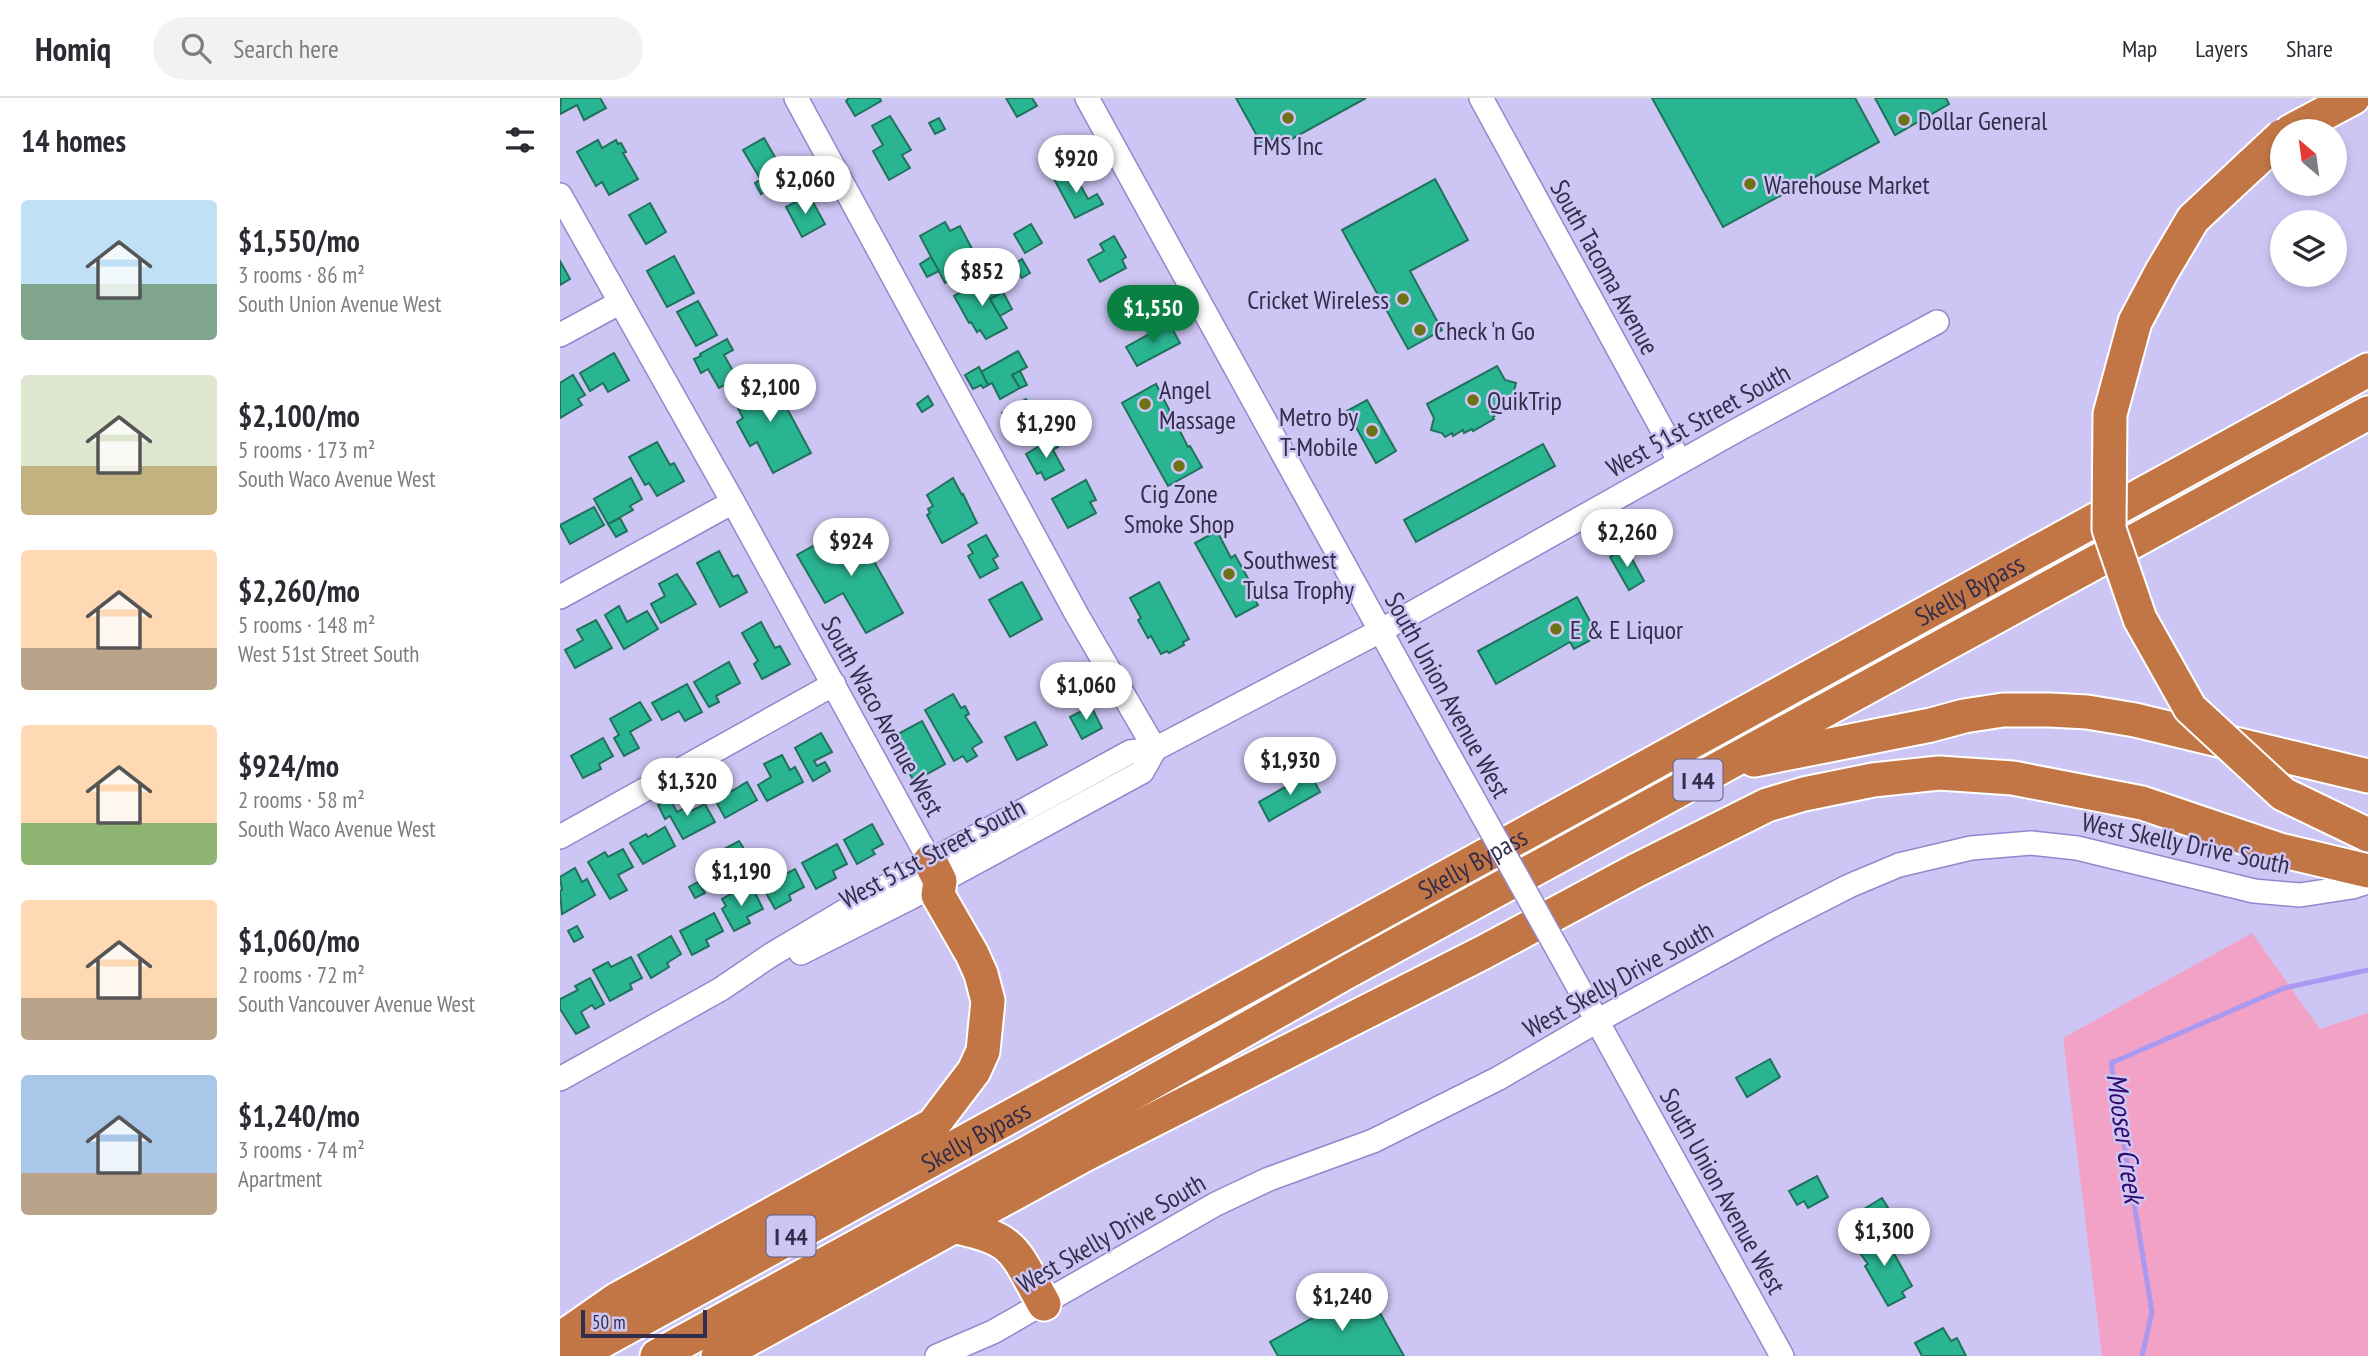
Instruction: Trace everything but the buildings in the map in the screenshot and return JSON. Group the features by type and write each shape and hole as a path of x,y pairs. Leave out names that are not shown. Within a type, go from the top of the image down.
{"highway":[{"path":"2314,119 2353,98"},
{"path":"2270,147 2193,219 2135,322 2110,414 2109,529 2140,619 2190,708 2283,794 2368,835"},
{"name":"Skelly Bypass","path":"575,1356 2362,372"},
{"name":"Skelly Bypass","path":"657,1356 1031,1152 1345,973 2368,413"},
{"path":"1724,766 1964,716 2003,710 2050,710 2087,712 2135,720 2368,776"},
{"path":"718,1356 1084,1155 1767,805 1804,794 1904,776 1939,773 2013,778 2143,803 2280,850 2368,871"},
{"path":"560,1339 616,1300 933,1125 974,1071 983,1051 988,1002 981,974 972,954 938,894 935,871"},
{"path":"952,1226 979,1231 1004,1242 1016,1253 1044,1304"}],"street":[{"path":"796,98 1084,626 1155,749"},
{"name":"South Union Avenue West","path":"1087,98 1782,1356"},
{"name":"South Tacoma Avenue","path":"1481,98 1680,463"},
{"name":"South Waco Avenue West","path":"560,195 834,684 935,871"},
{"path":"560,335 619,303"},
{"name":"West 51st Street South","path":"560,1079 721,989 771,956 935,871 1130,751 1155,749 1380,631 1937,322"},
{"path":"560,597 733,502"},
{"path":"560,837 834,684"},
{"name":"West Skelly Drive South","path":"937,1356 983,1337 1044,1304 1216,1204 1269,1179 1373,1141 1499,1078 1597,1021 1849,886 1899,865 1971,848 2031,843 2077,848 2254,891 2301,895 2368,882"}],"shaded area":[{"path":"2252,933 2320,1029 2368,1013 2368,1356 2102,1356 2063,1038"}],"waterway":[{"name":"Mooser Creek","path":"2142,1356 2152,1312 2111,1063 2284,988 2368,970"}],"place":[{"name":"FMS Inc","path":"1288,118"},
{"name":"Dollar General","path":"1904,120"},
{"name":"Warehouse Market","path":"1750,184"},
{"name":"Cricket Wireless","path":"1403,299"},
{"name":"Check 'n Go","path":"1420,330"},
{"name":"QuikTrip","path":"1473,400"},
{"name":"Angel Massage","path":"1145,404"},
{"name":"Metro by T-Mobile","path":"1372,431"},
{"name":"Cig Zone Smoke Shop","path":"1179,466"},
{"name":"Southwest Tulsa Trophy","path":"1229,574"},
{"name":"E & E Liquor","path":"1556,629"}]}
